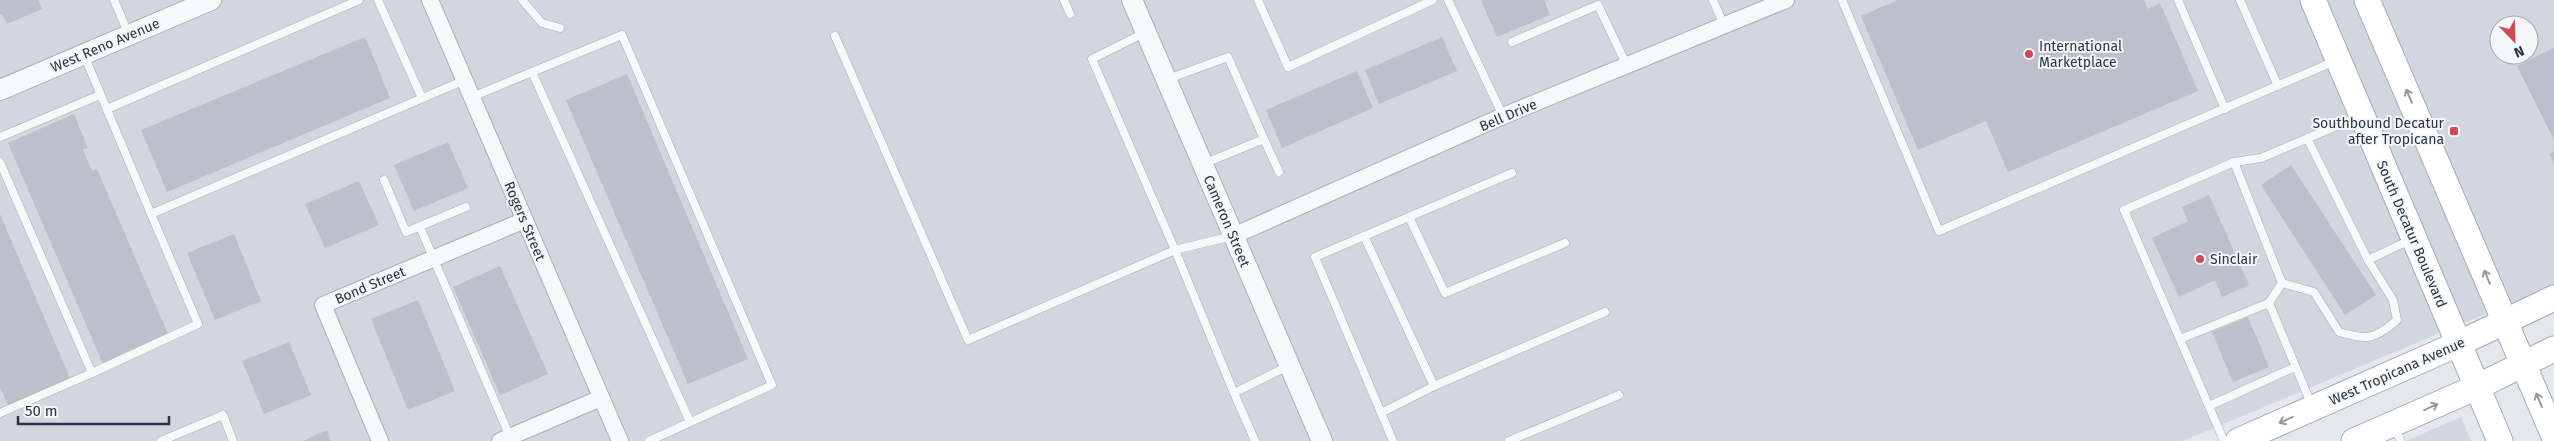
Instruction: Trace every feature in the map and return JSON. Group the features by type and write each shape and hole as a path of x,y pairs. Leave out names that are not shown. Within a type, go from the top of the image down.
{"main road":[{"name":"South Decatur Boulevard","path":"2313,0 2500,441"},
{"path":"2367,0 2554,436"},
{"name":"West Tropicana Avenue","path":"2238,441 2458,344 2554,298"},
{"path":"2354,441 2397,433 2476,387 2554,349"}],"street":[{"name":"West Reno Avenue","path":"0,90 211,0"},
{"name":"Rogers Street","path":"430,0 620,441"},
{"name":"Cameron Street","path":"1132,0 1288,366 1322,441"},
{"name":"Bell Drive","path":"1233,236 1503,116 1786,0"},
{"name":"Bond Street","path":"380,441 323,305 525,220"},
{"path":"505,439 601,398"}],"lane":[{"path":"114,0 129,35"},
{"path":"107,109 359,0"},
{"path":"378,0 422,98"},
{"path":"522,0 542,24 560,28"},
{"path":"1064,0 1070,14"},
{"path":"1258,0 1288,67 1433,0"},
{"path":"1448,0 1503,116"},
{"path":"1713,0 1724,26"},
{"path":"1842,0 1939,231 2339,60"},
{"path":"2178,0 2225,108"},
{"path":"2240,0 2278,86"},
{"path":"1512,42 1598,5 1627,66"},
{"path":"1146,32 1092,59 1255,441"},
{"path":"472,97 622,35 772,385 649,441"},
{"path":"835,36 968,340 1175,250 1233,236"},
{"path":"0,413 198,324 84,54"},
{"path":"1166,80 1228,57 1279,172"},
{"path":"532,72 690,422"},
{"path":"151,214 465,80"},
{"path":"0,137 100,95"},
{"path":"2224,441 2124,210 2234,162 2261,158 2362,115"},
{"path":"2282,283 2314,292 2339,332 2363,339 2385,331 2397,320 2393,300 2368,260 2307,138"},
{"path":"1203,164 1264,139"},
{"path":"0,162 92,373"},
{"path":"2234,162 2282,283"},
{"path":"1393,441 1314,257 1512,173"},
{"path":"384,180 406,232 466,207"},
{"path":"1409,217 1445,293 1565,243"},
{"path":"420,227 505,439"},
{"path":"1364,236 1434,386"},
{"path":"2368,260 2414,239"},
{"path":"2180,339 2269,303 2282,283"},
{"path":"2269,303 2312,408"},
{"path":"1381,413 1434,386 1605,312"},
{"path":"1234,393 1288,366"},
{"path":"2209,406 2295,367"},
{"path":"1509,441 1619,395"},
{"path":"161,441 223,415 234,441"}],"shaded area":[{"path":"0,0 2554,0 2554,285 2183,441 0,441"},
{"path":"2461,417 2471,441 2406,441"}],"building":[{"path":"0,0 38,0 42,9 7,24 2,14 0,15"},
{"path":"1481,0 1544,0 1550,15 1497,37"},
{"name":"International Marketplace","path":"1898,0 2144,0 2148,9 2160,3 2198,91 2008,172 1986,121 1918,150 1861,16"},
{"path":"365,37 390,98 167,192 141,130"},
{"path":"1442,37 1457,71 1379,104 1365,70"},
{"path":"2554,48 2554,140 2517,66 2539,65 2539,55"},
{"path":"1357,71 1373,108 1282,148 1266,110"},
{"path":"627,74 748,359 688,384 566,100"},
{"path":"74,114 88,148 83,150 92,171 97,169 169,336 103,364 8,143"},
{"path":"448,142 468,188 414,211 394,165"},
{"path":"2554,151 2554,164 2549,154"},
{"path":"2291,165 2376,295 2345,315 2261,185"},
{"path":"359,181 379,225 325,248 305,204"},
{"name":"Sinclair","path":"2209,195 2249,285 2222,297 2215,280 2179,297 2152,238 2188,221 2182,207"},
{"path":"0,214 70,378 8,405 0,387"},
{"path":"234,234 261,301 215,320 187,253"},
{"path":"500,266 548,374 500,395 453,287"},
{"path":"418,300 455,391 408,410 371,319"},
{"path":"2248,317 2269,367 2233,382 2212,332"},
{"path":"289,342 311,395 264,414 242,361"},
{"path":"327,430 331,441 303,441"}],"place":[{"name":"International Marketplace","path":"2029,54"},
{"name":"Southbound Decatur after Tropicana","path":"2454,131"},
{"name":"Sinclair","path":"2200,259"}]}
